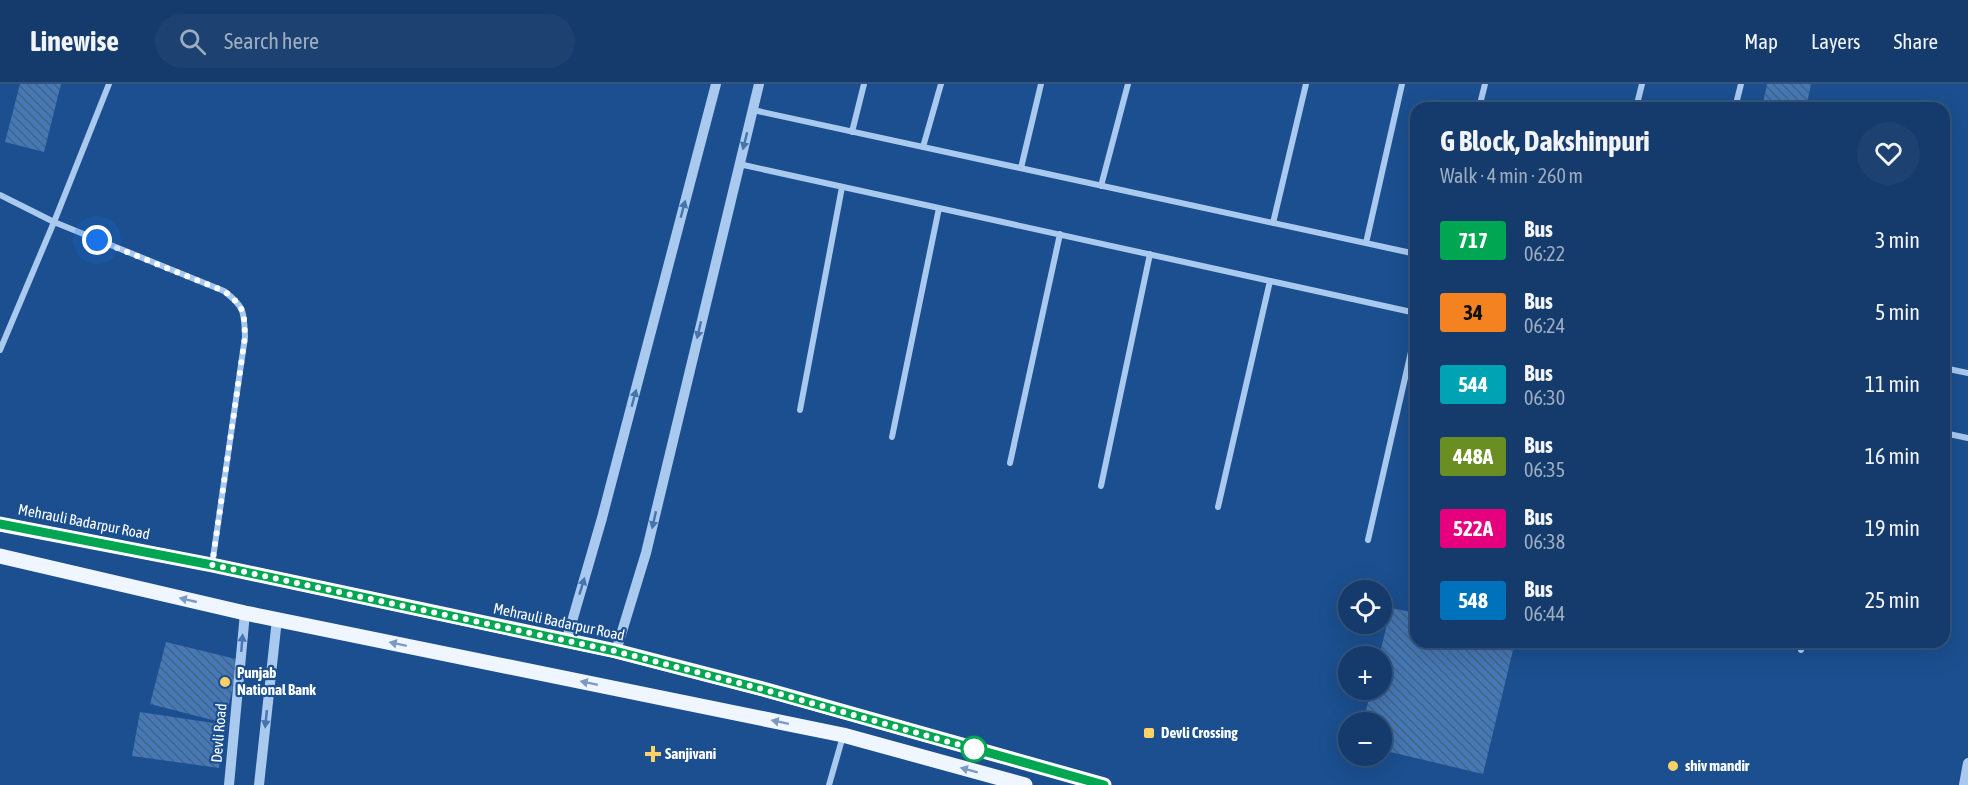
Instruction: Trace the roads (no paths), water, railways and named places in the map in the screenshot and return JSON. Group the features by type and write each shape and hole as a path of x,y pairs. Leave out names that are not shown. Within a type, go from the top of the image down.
{"main road":[{"name":"Mehrauli Badarpur Road","path":"0,524 212,565 615,651 762,689 1104,785"},
{"path":"0,556 245,613 843,735 1025,785"}],"street":[{"path":"0,350 109,84"},
{"path":"566,642 603,518 716,84"},
{"path":"615,651 646,553 759,84"},
{"path":"852,132 864,84"},
{"path":"922,147 941,84"},
{"path":"1021,168 1041,84"},
{"path":"1101,186 1128,84"},
{"path":"1273,223 1306,84"},
{"path":"1366,243 1402,84"},
{"path":"1480,102 1485,84"},
{"path":"1638,102 1642,84"},
{"path":"1736,102 1741,84"},
{"path":"753,110 1410,253"},
{"path":"739,164 1410,312"},
{"path":"800,410 842,187"},
{"path":"0,195 54,222 224,291 239,302 244,316 245,337 212,565"},
{"path":"892,437 939,208"},
{"path":"1010,464 1060,234"},
{"path":"1101,486 1150,254"},
{"path":"1218,507 1270,281"},
{"path":"1368,540 1410,356"},
{"path":"1950,369 1968,373"},
{"path":"1950,434 1968,438"},
{"name":"Devli Road","path":"229,785 245,613"},
{"path":"259,785 277,619"},
{"path":"829,785 843,735"},
{"path":"1964,785 1968,763"}],"place":[{"name":"Punjab National Bank","path":"225,682"},
{"name":"Devli Crossing","path":"1149,733"},
{"name":"Sanjivani","path":"653,754"},
{"name":"shiv mandir","path":"1673,766"}]}
